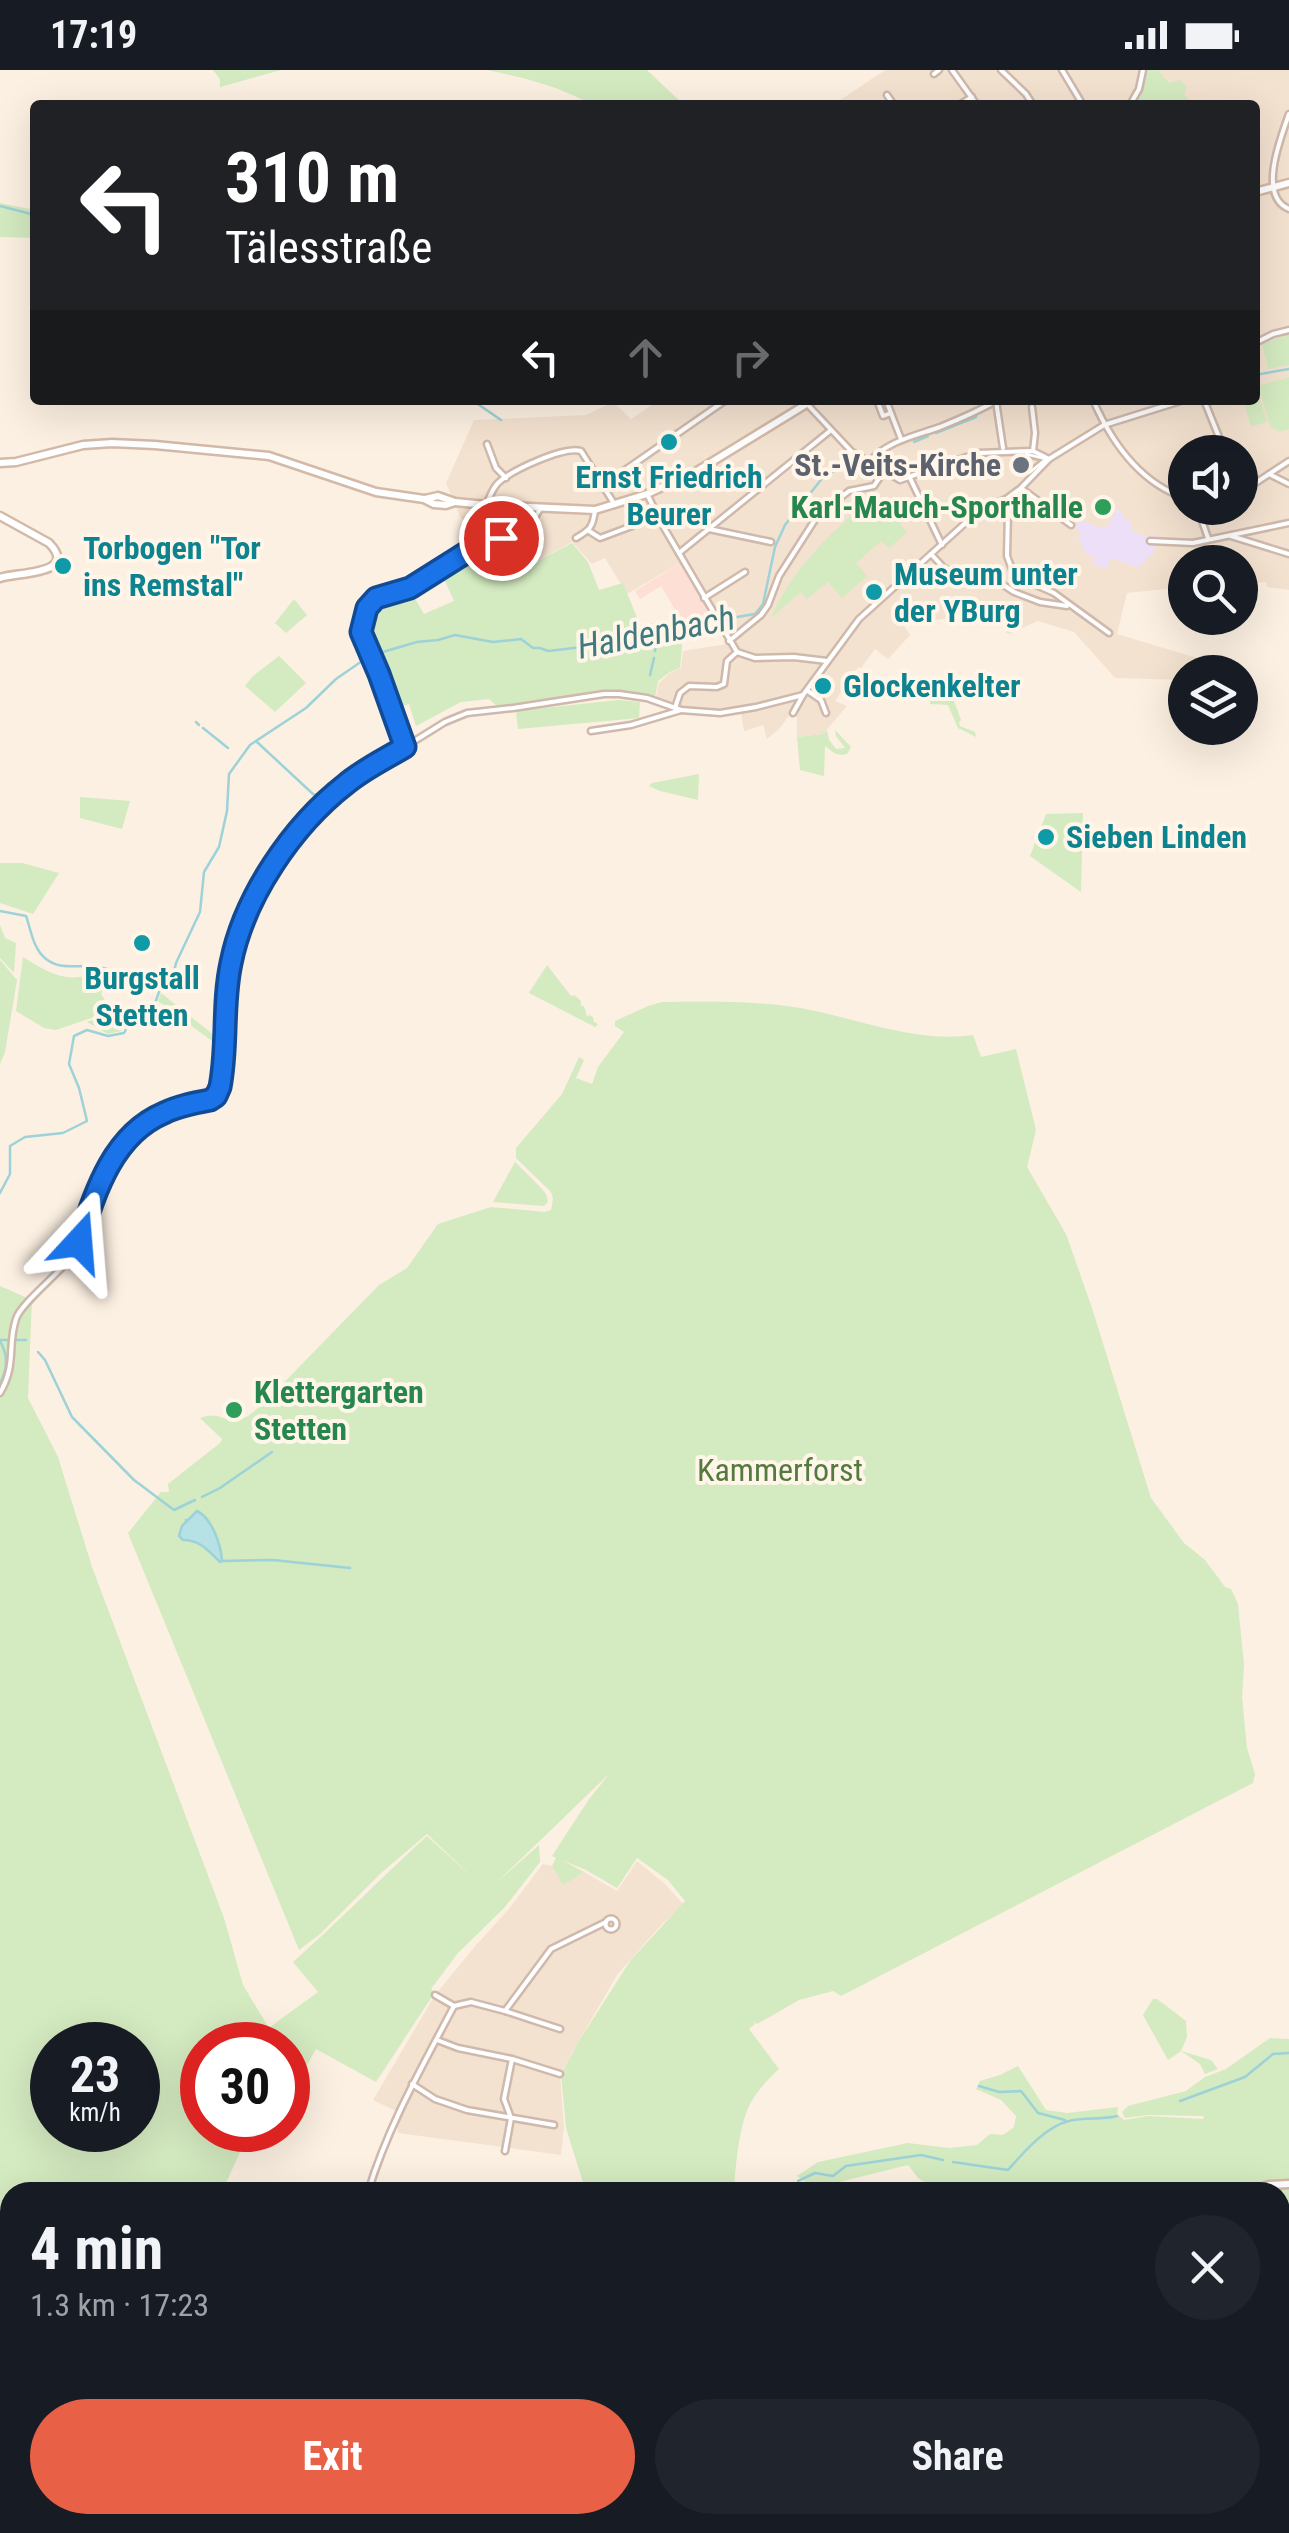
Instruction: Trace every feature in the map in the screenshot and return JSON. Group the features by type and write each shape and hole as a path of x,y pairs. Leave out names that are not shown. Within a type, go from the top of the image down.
{"main road":[{"path":"1260,191 1289,182"},
{"path":"0,463 92,444 173,446 269,456 376,492 434,504 595,510 647,494 697,471 805,405"},
{"path":"0,516 49,544 57,558 56,564 47,570 0,578"}],"street":[{"path":"952,70 974,100"},
{"path":"1001,70 1030,100"},
{"path":"1062,70 1080,100"},
{"path":"1133,100 1144,70"},
{"path":"888,94 891,100"},
{"path":"967,100 972,97"},
{"path":"1289,114 1273,175 1280,205 1289,209"},
{"path":"1260,340 1289,330"},
{"path":"602,486 719,405"},
{"path":"812,405 852,452 900,480 967,456 1003,449 1032,450 1049,458"},
{"path":"879,405 883,416 890,413"},
{"path":"888,405 901,439"},
{"path":"869,462 901,439 988,405"},
{"path":"998,405 1003,449"},
{"path":"1095,405 1109,434 1141,472 1168,491"},
{"path":"793,712 859,619 972,517 1021,488 1049,458 1104,426 1169,405"},
{"path":"1206,405 1217,435"},
{"path":"1032,408 1032,450"},
{"path":"679,553 831,430"},
{"path":"487,444 496,468 506,478"},
{"path":"486,505 494,486 506,478 561,451 576,449 582,451 614,505"},
{"path":"1258,481 1289,461"},
{"path":"729,641 761,615 779,576 818,515 849,491 874,486 884,472"},
{"path":"1269,474 1289,484"},
{"path":"910,478 942,544"},
{"path":"1021,488 1071,524"},
{"path":"647,494 737,652 755,658 827,661"},
{"path":"1006,499 1007,556 1013,572 1054,593 1108,632"},
{"path":"405,747 361,632 367,608 376,598 410,588 464,554 506,536 535,517 540,509"},
{"path":"576,538 594,525 595,510"},
{"path":"1150,540 1193,542 1289,524"},
{"path":"1203,525 1208,538"},
{"path":"589,531 600,538 632,526"},
{"path":"710,529 771,542"},
{"path":"1230,536 1289,554"},
{"path":"931,554 952,572 1002,584 1040,602 1073,607"},
{"path":"704,598 744,572"},
{"path":"678,709 680,693 689,686 724,684 726,661 737,652"},
{"path":"0,1393 12,1368 17,1314 76,1250 110,1162 122,1146 160,1114 216,1096 223,1075 228,978 238,932 252,898 294,835 342,786 456,716 604,694 634,695 678,709 720,713 756,708 805,693 822,700 826,714"},
{"path":"590,731 631,725 678,709"},
{"path":"505,2012 551,1949 606,1922"},
{"path":"435,1995 454,2006 471,2002 560,2029"},
{"path":"371,2182 412,2084 454,2006"},
{"path":"437,2040 560,2074"},
{"path":"505,2150 511,2118 504,2099 512,2059"},
{"path":"412,2084 435,2100 467,2110 554,2125"}],"shaded area":[{"path":"885,70 1289,70 1289,590 1258,583 1258,545 1168,545 1168,589 1127,593 1117,634 1187,655 1168,655 1168,680 1115,678 1074,632 1038,621 1009,634 1006,633 1011,622 960,617 935,620 930,608 914,613 903,624 910,635 888,659 875,649 858,667 835,701 847,706 823,734 797,737 797,714 791,713 767,739 763,725 744,731 740,708 681,706 656,697 659,683 681,668 683,651 727,644 681,562 627,594 605,558 592,564 572,542 534,563 510,537 482,539 460,517 446,483 474,420 586,415 616,405 631,419 652,405 1260,405 1260,100 840,100"},
{"path":"1117,508 1124,515 1122,518 1132,522 1131,531 1157,536 1155,550 1138,568 1111,558 1106,569 1093,564 1095,557 1085,554 1083,543 1078,541 1078,523 1083,521 1103,529 1108,527"},
{"path":"681,562 711,619 682,621 661,586 640,599 635,591"},
{"path":"637,1861 684,1905 617,1975 560,2074 564,2127 561,2155 398,2133 396,2111 373,2100 435,1995 543,1864 552,1866 563,1884 584,1872 617,1891"}],"green space":[{"path":"213,70 281,70 220,87 220,79"},
{"path":"487,70 647,70 679,100 584,100 523,78"},
{"path":"1148,70 1158,70 1169,83 1180,80 1187,87 1184,94 1189,100 1139,100"},
{"path":"0,203 30,209 30,238 0,237"},
{"path":"1289,334 1289,365 1268,369 1262,344"},
{"path":"1289,377 1289,429 1271,429 1260,385"},
{"path":"1260,400 1267,422 1251,426 1245,405 1260,405"},
{"path":"897,496 911,515 900,524 907,532 889,548 881,541 856,563 867,576 842,598 828,582 807,599 801,592 771,618 801,568 841,525 871,499 880,509"},
{"path":"496,543 521,570 572,543 588,562 599,590 623,583 640,625 679,619 680,668 658,681 655,698 598,690 499,708 489,699 461,702 416,726 409,704 394,709 368,641 368,614 381,599 410,590 424,614 454,601 441,572"},
{"path":"294,599 307,615 286,633 275,623"},
{"path":"279,656 306,683 275,712 245,686"},
{"path":"953,682 963,690 952,683 936,690 940,690 942,699 949,697 950,690 960,726 975,732 976,737 958,728 948,705 930,704 926,697 940,684"},
{"path":"618,700 640,702 639,718 518,729 516,711"},
{"path":"827,730 836,749 845,748 835,730 851,747 847,754 837,754 825,746 824,776 800,770 797,737"},
{"path":"699,774 698,800 649,786 652,783"},
{"path":"80,797 130,801 122,829 80,818"},
{"path":"1083,813 1081,892 1030,856 1046,814"},
{"path":"0,863 22,863 59,873 33,914 0,903"},
{"path":"0,925 5,938 16,943 14,973 0,958"},
{"path":"23,957 60,976 79,977 100,969 118,974 108,976 101,994 112,1011 56,1030 44,1028 16,1011"},
{"path":"0,960 17,980 0,1064"},
{"path":"547,965 571,996 581,1001 587,1017 593,1017 598,1024 595,1027 529,993"},
{"path":"161,993 225,1044 224,1050 158,1001"},
{"name":"Kammerforst","path":"662,1002 736,1002 811,1010 912,1034 973,1035 981,1057 1016,1049 1036,1130 1027,1167 1066,1234 1151,1498 1184,1543 1231,1589 1238,1604 1244,1664 1242,1697 1247,1748 1255,1774 1253,1783 841,1996 833,1991 799,2000 757,2024 754,2021 749,2029 779,2069 749,2106 738,2148 735,2182 583,2182 566,2128 561,2074 630,1961 685,1901 668,1880 637,1858 617,1888 562,1860 584,1872 563,1885 552,1866 556,1858 552,1856 610,1773 494,1885 539,1845 540,1862 431,1989 435,1992 376,2082 316,2049 310,2060 310,2022 277,2022 318,1992 293,1962 427,1836 475,1880 427,1834 299,1950 128,1533 161,1492 169,1492 168,1484 220,1443 222,1439 200,1418 238,1420 253,1412 379,1285 407,1268 438,1224 491,1207 551,1210 551,1192 516,1158 516,1148 562,1094 579,1057 584,1060 576,1078 592,1084 598,1067 624,1032 615,1026 615,1021","holes":["192,1515 208,1518 223,1559 219,1562 202,1545 187,1539"]},
{"path":"127,1007 133,1013 121,1031 108,1034 87,1022"},
{"path":"515,1162 546,1194 548,1202 544,1206 493,1202"},
{"path":"0,1286 32,1300 28,1398 58,1457 92,1567 224,1918 243,1985 265,2022 180,2022 180,2152 240,2152 227,2182 0,2182"},
{"path":"1153,1999 1186,2021 1187,2037 1181,2051 1168,2060 1143,2015"},
{"path":"1270,2038 1289,2039 1289,2182 925,2182 908,2165 839,2182 806,2182 797,2176 818,2162 908,2143 949,2148 977,2145 990,2134 1003,2135 1014,2127 1016,2116 1001,2100 976,2089 980,2081 1018,2066 1046,2110 1067,2113 1118,2107 1117,2114 1124,2120 1148,2116 1203,2119 1204,2116 1148,2115 1125,2118 1122,2112 1128,2106 1186,2091 1205,2077 1226,2069"},
{"path":"1181,2051 1211,2060 1218,2069 1205,2074 1200,2064"}],"water":[{"path":"197,1511 215,1533 220,1562 199,1544 179,1536 182,1526"}],"waterway":[{"path":"0,206 30,214"},
{"name":"Haldenbach","path":"1260,374 1289,369"},
{"path":"479,405 501,420"},
{"name":"Haldenbach","path":"936,433 976,417"},
{"name":"Haldenbach","path":"914,442 928,436"},
{"name":"Haldenbach","path":"376,654 455,635 493,642 521,639 533,648 548,651 600,645 690,621 755,614 763,604 775,547 785,525 824,476 852,462"},
{"path":"655,651 659,633"},
{"path":"650,675 654,658"},
{"name":"Haldenbach","path":"0,1193 10,1174 10,1146 25,1137 63,1133 87,1121 69,1064 74,1036 87,1030 108,1036 124,1033 132,1018 154,1006 159,992 173,976 200,912 204,872 219,847 227,811 229,774 250,745 306,708 336,679 365,659"},
{"path":"196,722 199,725"},
{"path":"203,728 228,748"},
{"path":"257,742 313,794 324,798"},
{"path":"0,911 26,916 38,950 52,963 99,967 143,979 169,978"},
{"path":"0,1340 26,1340"},
{"name":"Haldenbach","path":"0,1341 6,1362 0,1383"},
{"path":"38,1352 72,1417 134,1480 174,1510 195,1500"},
{"path":"202,1497 272,1452"},
{"path":"222,1561 273,1560 350,1568"},
{"path":"1180,2101 1245,2077 1273,2054 1289,2053"},
{"path":"979,2086 999,2092 1021,2091 1038,2113 1065,2120"},
{"path":"953,2162 1008,2170 1036,2141 1060,2124 1117,2116"},
{"path":"798,2181 815,2173 833,2176 846,2166 921,2155 943,2160"}],"place":[{"name":"Ernst Friedrich Beurer","path":"669,442"},
{"name":"St.-Veits-Kirche","path":"1021,465"},
{"name":"Karl-Mauch-Sporthalle","path":"1103,507"},
{"name":"Torbogen \"Tor ins Remstal\"","path":"63,566"},
{"name":"Museum unter der YBurg","path":"874,592"},
{"name":"Glockenkelter","path":"823,686"},
{"name":"Sieben Linden","path":"1046,837"},
{"name":"Burgstall Stetten","path":"142,943"},
{"name":"Klettergarten Stetten","path":"234,1410"}],"route":[{"path":"79,1242 99,1185 122,1146 160,1114 216,1096 223,1075 231,960 252,898 294,835 314,813 357,775 405,747 361,632 367,608 376,598 410,588 464,554 501,538"}]}
